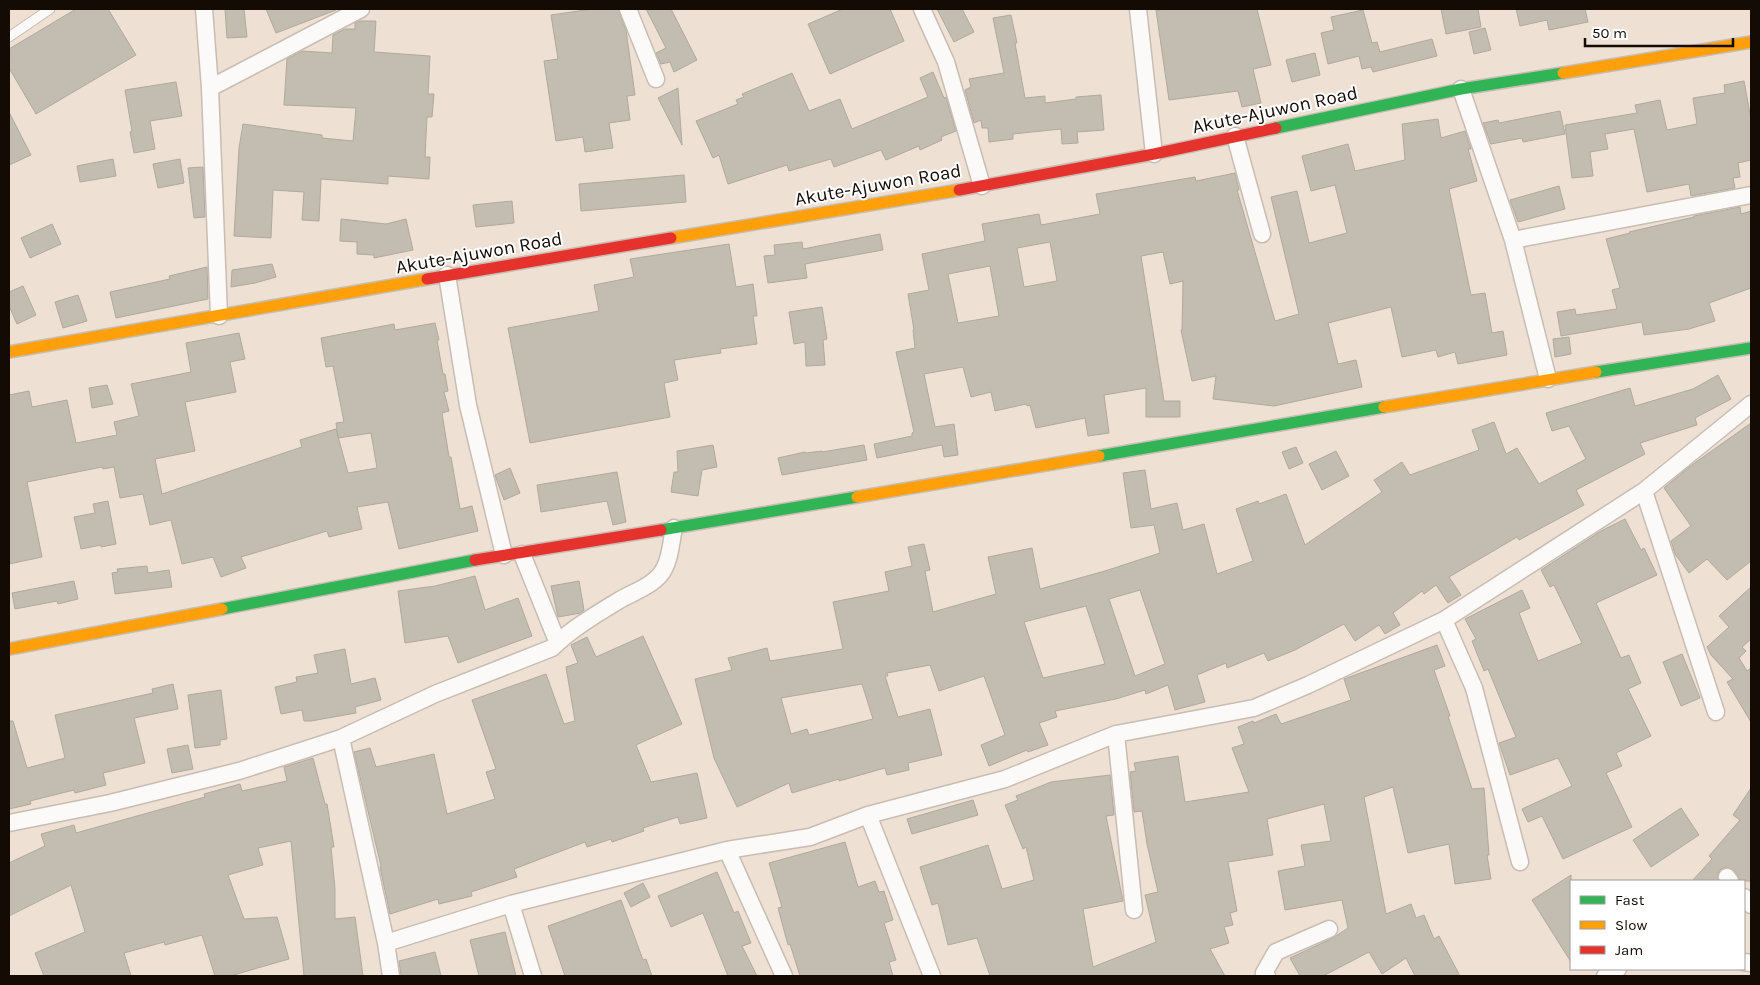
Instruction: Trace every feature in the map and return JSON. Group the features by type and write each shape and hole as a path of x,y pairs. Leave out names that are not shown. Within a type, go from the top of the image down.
{"main road":[{"name":"Akute-Ajuwon Road","path":"9,352 448,275 982,186 1154,154 1461,89 1751,42"},
{"path":"9,649 504,555 522,554 1548,379 1751,348"}],"street":[{"path":"204,9 210,88 219,316"},
{"path":"210,88 361,9"},
{"path":"628,9 656,78"},
{"path":"922,9 946,62 982,186"},
{"path":"1138,9 1154,154"},
{"path":"1461,89 1513,240 1548,379"},
{"path":"1235,136 1262,234"},
{"path":"1513,240 1751,195"},
{"path":"448,275 468,405 504,555"},
{"path":"386,943 511,904 727,850 810,836 868,814 1004,779 1116,734 1254,708 1308,685 1444,620 1644,491 1751,404"},
{"path":"1644,491 1716,712"},
{"path":"9,824 110,803 239,771 341,738 435,694 552,648 560,640 618,601 657,579 664,569 668,558 674,528"},
{"path":"522,554 555,636 560,640"},
{"path":"1444,620 1474,688 1520,862"},
{"path":"1116,734 1134,910"},
{"path":"341,738 386,943 391,976"},
{"path":"868,814 932,976"},
{"path":"727,850 784,976"},
{"path":"511,904 533,976"},
{"path":"1267,976 1264,972 1276,952 1329,929"},
{"path":"1605,976 1616,970"}],"lane":[{"path":"9,36 50,9"}],"building":[{"path":"76,9 108,9 136,55 36,114 9,68 9,49"},
{"path":"225,9 244,9 247,37 227,38"},
{"path":"266,9 336,9 336,10 276,33"},
{"path":"592,9 618,9 626,30 635,95 627,96 630,120 609,123 613,148 585,152 583,137 556,141 544,61 558,59 551,15"},
{"path":"646,9 671,9 697,60 674,72 670,62 661,64 656,53 666,48"},
{"path":"843,9 890,9 904,41 830,74 808,24"},
{"path":"937,9 962,9 974,32 954,42"},
{"path":"1257,9 1271,65 1253,69 1261,103 1242,107 1238,91 1169,100 1156,10"},
{"path":"1441,9 1478,9 1481,27 1446,34"},
{"path":"1516,9 1585,9 1588,22 1549,30 1547,20 1520,26"},
{"path":"1363,10 1372,43 1377,42 1380,52 1432,39 1437,56 1373,72 1371,67 1362,69 1359,56 1328,64 1321,33 1334,30 1331,17"},
{"path":"1011,15 1025,98 1045,96 1045,103 1076,99 1076,97 1101,95 1104,130 1077,132 1078,143 1062,144 1061,129 1013,134 1013,139 989,142 988,128 982,128 981,120 974,123 965,90 971,87 969,79 1004,73 993,18"},
{"path":"360,21 376,21 374,52 430,56 428,94 434,94 432,117 427,117 425,157 430,157 429,179 388,176 388,184 321,179 319,221 302,220 304,192 273,190 271,238 234,236 239,148 243,124 322,135 322,138 353,141 356,108 284,105 287,59 302,51 332,53 333,35 345,29 355,29 355,23"},
{"path":"1485,28 1491,50 1474,54 1469,32"},
{"path":"1315,53 1320,75 1292,82 1286,60"},
{"path":"933,72 944,98 946,97 956,131 941,137 942,140 920,150 919,146 886,160 881,150 834,167 831,159 789,171 787,165 728,184 719,155 713,158 696,121 738,104 736,100 744,97 742,94 792,73 809,111 840,99 852,129 928,97 920,78"},
{"path":"1744,81 1751,119 1751,160 1738,163 1740,177 1733,178 1735,188 1691,196 1689,184 1647,192 1634,129 1605,134 1608,149 1590,152 1593,176 1572,178 1565,125 1637,113 1635,105 1660,100 1667,130 1697,124 1693,98 1725,93 1724,85"},
{"path":"176,82 182,116 150,121 155,149 134,153 125,90"},
{"path":"678,88 682,145 658,98"},
{"path":"1560,111 1565,134 1523,142 1522,138 1491,144 1483,123 1498,120 1499,123"},
{"path":"9,112 31,155 9,165"},
{"path":"1438,119 1441,138 1465,131 1471,149 1468,149 1477,181 1449,189 1471,295 1485,293 1492,333 1503,331 1507,355 1458,364 1455,352 1438,357 1436,350 1402,357 1391,307 1328,323 1338,364 1356,360 1362,387 1274,406 1213,399 1216,376 1192,381 1181,330 1183,281 1170,284 1163,252 1141,256 1164,401 1180,401 1180,417 1146,417 1146,388 1104,395 1109,433 1088,436 1085,418 1036,428 1030,405 1027,406 1026,404 995,411 991,392 971,397 963,367 924,374 935,427 954,424 958,455 944,457 942,445 877,458 874,444 912,436 914,432 896,352 915,348 908,294 929,290 922,254 985,241 982,224 1039,214 1041,225 1100,214 1096,194 1195,177 1196,181 1235,173 1239,190 1237,190 1275,321 1299,314 1271,197 1297,191 1309,243 1347,233 1335,185 1311,191 1302,156 1348,144 1355,171 1405,160 1402,124","holes":["1050,242 1057,281 1024,287 1017,248","990,266 999,316 958,323 948,274"]},
{"path":"113,159 116,176 80,182 77,166"},
{"path":"180,159 184,183 158,188 153,164"},
{"path":"203,167 205,217 194,218 188,168"},
{"path":"684,175 686,202 581,211 579,184"},
{"path":"1559,186 1565,209 1518,222 1510,200"},
{"path":"512,201 514,223 476,227 473,205"},
{"path":"1740,207 1741,214 1751,211 1751,288 1709,303 1715,321 1689,329 1644,335 1642,322 1561,336 1557,312 1575,309 1576,315 1617,309 1612,290 1620,288 1606,239 1694,216"},
{"path":"341,219 386,224 406,219 413,250 374,258 374,255 357,254 357,242 340,241"},
{"path":"52,224 61,244 30,258 21,238"},
{"path":"880,234 883,250 805,264 807,278 768,283 764,256 775,255 774,245 802,242 803,249"},
{"path":"729,244 736,287 753,284 757,316 753,316 757,344 720,349 721,353 674,360 678,380 664,383 670,417 530,443 508,328 599,311 594,285 634,277 630,259"},
{"path":"272,264 276,277 231,287 232,270"},
{"path":"207,267 208,299 116,318 110,292 170,279 169,276"},
{"path":"23,286 36,315 17,324 9,306 9,292"},
{"path":"78,295 87,321 63,328 55,302"},
{"path":"822,307 827,339 823,340 825,365 806,366 805,342 794,344 789,312"},
{"path":"435,323 443,374 445,374 448,391 444,392 449,411 442,413 449,457 451,457 460,509 472,506 478,531 399,549 388,502 357,507 362,529 329,537 327,531 241,557 246,568 221,577 213,557 182,564 171,520 150,525 143,494 120,498 114,467 103,469 102,467 27,482 42,557 9,564 9,395 29,391 32,407 67,400 76,443 117,435 114,422 139,416 131,384 191,372 186,343 239,333 245,359 230,362 236,392 185,402 195,451 155,459 162,494 302,447 300,440 336,429 338,435 336,423 344,422 333,366 326,367 321,338 394,324 395,330","holes":["371,433 377,468 348,473 338,438"]},
{"path":"1569,337 1571,354 1555,357 1553,339"},
{"path":"1718,375 1731,399 1695,418 1697,425 1640,443 1645,454 1576,490 1584,505 1519,540 1517,537 1449,577 1461,595 1448,603 1436,585 1424,594 1422,591 1393,613 1400,625 1385,634 1379,625 1355,641 1344,624 1295,650 1268,661 1264,653 1227,668 1226,663 1197,675 1205,702 1175,710 1168,685 1146,694 1145,690 1116,699 1055,711 1057,717 1039,723 1048,745 1028,752 1027,750 989,766 981,745 1005,735 984,676 939,691 930,665 887,673 888,676 885,676 898,717 930,709 942,755 908,763 909,770 887,775 885,768 792,793 789,783 737,807 714,758 695,679 732,670 728,658 767,648 770,661 843,649 833,602 889,591 885,572 912,566 908,547 924,544 930,570 925,571 933,612 996,594 988,557 1032,548 1040,589 1105,571 1160,553 1154,525 1131,528 1123,473 1145,470 1151,509 1177,503 1183,530 1204,524 1217,574 1253,561 1236,509 1258,501 1259,504 1286,494 1305,545 1382,492 1374,480 1402,462 1410,475 1479,450 1472,430 1494,422 1506,454 1517,448 1539,484 1586,459 1569,426 1552,431 1546,413 1630,388 1635,406 1693,389","holes":["1140,590 1165,664 1135,676 1109,599","1086,606 1105,664 1043,678 1024,622","862,684 873,719 809,735 807,729 791,734 781,698"]},
{"path":"107,385 113,404 92,408 89,388"},
{"path":"1751,423 1751,561 1727,580 1707,559 1689,573 1675,554 1671,541 1691,526 1664,488 1689,467"},
{"path":"713,445 717,467 702,470 698,496 671,492 674,472 678,472 677,451"},
{"path":"864,445 867,460 782,475 778,458 805,452 822,452"},
{"path":"1296,447 1303,463 1289,469 1282,452"},
{"path":"1336,451 1349,476 1322,490 1309,464"},
{"path":"510,468 520,493 504,500 495,475"},
{"path":"617,472 626,522 613,525 607,501 541,512 537,485"},
{"path":"108,501 116,544 81,549 74,517 95,513 93,504"},
{"path":"1625,519 1641,550 1644,548 1657,575 1596,603 1621,658 1629,655 1641,683 1628,689 1651,736 1616,753 1622,766 1606,773 1632,827 1563,859 1542,816 1528,822 1522,809 1572,786 1558,758 1510,775 1499,743 1516,737 1488,669 1484,671 1472,641 1476,639 1465,619 1522,590 1530,608 1519,613 1538,661 1582,643 1554,585 1550,587 1541,570 1601,531"},
{"path":"147,566 148,573 169,570 172,587 115,594 112,573 118,572 117,569"},
{"path":"475,576 485,610 518,598 532,636 458,663 448,636 405,643 398,591 435,586"},
{"path":"74,581 78,599 58,604 57,601 15,609 12,593"},
{"path":"579,581 584,610 581,613 558,617 551,586"},
{"path":"1751,587 1751,639 1742,647 1746,651 1739,658 1747,671 1751,668 1751,722 1727,682 1733,679 1711,655 1707,647 1729,627 1719,616"},
{"path":"643,636 682,724 636,745 651,782 697,773 707,818 680,824 678,817 643,828 644,831 612,842 611,839 587,847 585,842 514,869 517,877 471,892 472,896 439,904 438,899 390,914 381,866 354,752 370,748 376,767 434,754 447,814 495,799 486,772 496,769 472,700 546,674 564,724 575,721 566,667 578,663 571,645 587,637 596,657"},
{"path":"1437,645 1445,666 1434,670 1450,716 1448,716 1472,789 1484,788 1489,855 1487,855 1491,879 1455,884 1449,844 1408,853 1393,787 1364,797 1386,914 1411,904 1416,918 1424,915 1434,939 1439,936 1460,976 1415,976 1406,958 1382,974 1369,952 1323,976 1300,976 1290,958 1333,938 1348,928 1342,900 1285,910 1278,871 1305,866 1301,845 1331,841 1324,804 1267,819 1273,855 1228,862 1237,911 1230,913 1233,925 1224,927 1229,943 1210,949 1225,976 990,976 977,938 948,945 938,903 932,905 920,867 988,845 1002,889 1034,880 1026,847 1023,849 1005,805 1018,800 1016,796 1051,782 1110,775 1114,815 1106,816 1123,901 1083,909 1093,967 1156,942 1145,895 1158,892 1142,811 1134,812 1130,772 1136,771 1134,763 1178,756 1185,802 1249,792 1232,748 1244,744 1238,727 1276,714 1281,724 1351,700 1344,679"},
{"path":"345,649 351,684 375,678 381,700 355,707 356,713 311,721 304,721 302,710 281,714 275,687 297,682 296,677 318,673 314,655"},
{"path":"1682,654 1700,698 1681,706 1663,662"},
{"path":"173,684 178,709 134,718 145,763 103,773 106,785 75,793 74,790 30,801 31,804 9,809 9,721 13,721 27,768 65,758 55,715 153,693 152,689"},
{"path":"221,690 227,739 220,740 220,745 195,748 188,695"},
{"path":"188,745 193,769 172,773 167,749"},
{"path":"313,758 325,804 327,804 334,847 331,847 335,889 335,919 355,917 363,976 304,976 291,841 258,848 263,865 228,875 244,919 277,917 289,959 230,976 215,976 202,935 165,945 164,942 124,953 131,976 44,976 35,953 85,932 71,885 9,916 9,863 45,846 41,834 74,825 76,833 205,797 204,794 240,784 242,791 287,781 284,767"},
{"path":"1751,788 1751,881 1740,880 1735,871 1726,867 1718,873 1718,880 1693,880 1712,859 1709,856 1740,820 1733,815"},
{"path":"973,800 978,815 912,834 907,819"},
{"path":"1681,808 1699,835 1651,867 1633,840"},
{"path":"845,842 858,887 875,881 879,892 884,891 893,920 884,923 896,960 889,962 893,976 800,976 790,944 788,945 778,908 782,907 769,863"},
{"path":"717,872 734,913 738,911 751,943 742,946 757,976 728,976 703,913 671,927 658,896"},
{"path":"1571,875 1570,960 1532,900"},
{"path":"643,883 650,897 631,907 624,893"},
{"path":"621,900 643,960 646,959 652,976 565,976 548,926"},
{"path":"505,932 516,976 479,976 470,940"},
{"path":"435,952 441,976 401,976 399,961"}],"traffic: fast":[{"path":"1276,128 1461,89 1563,73"},
{"path":"1596,372 1751,348"},
{"path":"1099,456 1384,407"},
{"path":"661,530 857,497"},
{"path":"222,609 475,560"}],"traffic: slow":[{"path":"1563,73 1751,42"},
{"path":"671,238 959,190"},
{"path":"9,352 427,279"},
{"path":"1384,407 1596,372"},
{"path":"857,497 1099,456"},
{"path":"9,649 222,609"}],"traffic: jam":[{"path":"959,190 1154,154 1276,128"},
{"path":"427,279 671,238"},
{"path":"475,560 661,530"}]}
